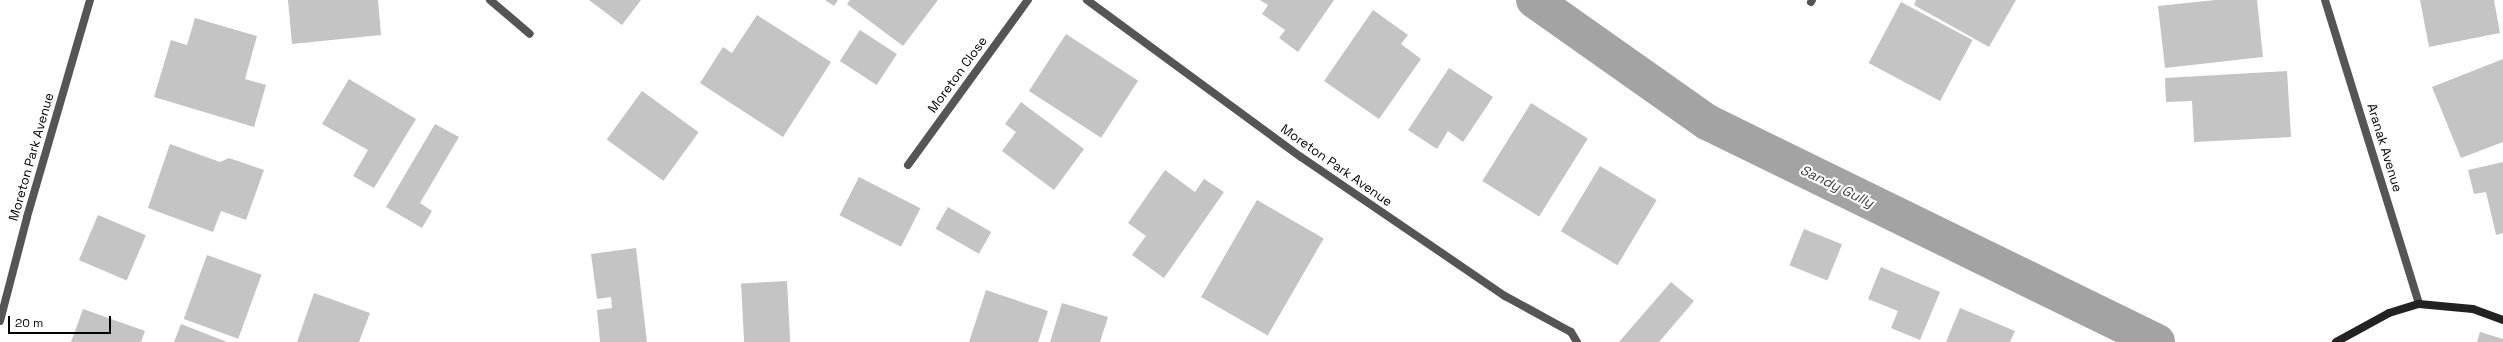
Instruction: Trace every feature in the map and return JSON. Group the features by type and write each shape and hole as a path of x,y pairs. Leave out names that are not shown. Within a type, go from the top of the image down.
{"main road":[{"path":"2336,342 2389,313 2419,304 2472,309 2503,320"}],"street":[{"name":"Moreton Park Avenue","path":"0,321 27,217 90,0"},
{"path":"490,0 530,34"},
{"name":"Moreton Close","path":"908,165 1028,0"},
{"name":"Moreton Park Avenue","path":"1087,0 1301,157 1505,296 1571,332 1577,342"},
{"name":"Aranak Avenue","path":"2325,0 2419,304"}],"building":[{"path":"288,0 378,0 381,35 292,44"},
{"path":"589,0 641,0 622,25"},
{"path":"825,0 838,0 834,6"},
{"path":"850,0 938,0 903,46 847,4"},
{"path":"1260,0 1334,0 1298,52 1279,38 1285,30 1262,14 1268,5"},
{"path":"1916,0 2016,0 1989,47 1914,5"},
{"path":"2215,0 2257,0 2263,57 2165,68 2158,6"},
{"path":"2420,0 2494,0 2500,33 2429,47"},
{"path":"1901,2 1973,40 1940,101 1869,63"},
{"path":"1373,10 1408,35 1401,44 1421,59 1379,119 1324,81"},
{"path":"757,15 831,62 783,137 700,83 723,47 732,53"},
{"path":"195,18 257,36 245,79 266,85 254,127 154,97 171,40 187,45"},
{"path":"860,30 897,54 877,85 840,61"},
{"path":"1066,34 1138,81 1101,138 1029,91"},
{"path":"2503,59 2503,142 2461,158 2432,87"},
{"path":"1449,68 1493,97 1463,142 1448,131 1437,149 1408,130"},
{"path":"2287,71 2291,137 2194,142 2192,101 2166,102 2165,78"},
{"path":"349,79 416,119 374,188 353,176 368,150 322,124"},
{"path":"642,91 699,132 663,181 607,140"},
{"path":"1021,102 1084,149 1054,190 1002,151 1016,132 1005,124"},
{"path":"1531,103 1588,139 1539,217 1482,181"},
{"path":"435,124 459,137 420,203 432,211 422,228 386,207"},
{"path":"170,144 220,162 229,158 264,170 246,220 221,211 213,232 148,208"},
{"path":"2503,162 2503,233 2496,235 2486,192 2474,194 2468,170"},
{"path":"1600,166 1657,200 1617,265 1561,231"},
{"path":"1165,170 1195,192 1204,179 1224,192 1164,278 1132,255 1146,236 1128,223"},
{"path":"859,177 920,208 901,247 839,215"},
{"path":"1257,200 1324,238 1268,335 1201,297"},
{"path":"948,207 991,232 979,254 936,229"},
{"path":"98,215 146,235 127,280 79,260"},
{"path":"1804,229 1842,244 1827,281 1789,265"},
{"path":"636,248 647,342 600,342 597,310 612,308 611,297 597,299 591,254"},
{"path":"207,255 262,275 238,339 184,319"},
{"path":"1881,267 1940,292 1920,340 1891,328 1898,311 1868,299"},
{"path":"787,281 790,342 744,342 741,283"},
{"path":"1671,282 1694,301 1659,342 1619,342"},
{"path":"986,290 1048,311 1038,342 969,342"},
{"path":"314,293 370,313 359,342 297,342"},
{"path":"1062,303 1108,317 1100,342 1050,342"},
{"path":"1960,308 2015,331 2010,342 1946,342"},
{"path":"83,309 145,331 141,342 71,342"},
{"path":"181,324 227,342 174,342"},
{"path":"2480,332 2503,339 2503,342 2477,342"}],"waterway":[{"name":"Sandy Gully","path":"1534,0 1707,122 2157,342"}]}
